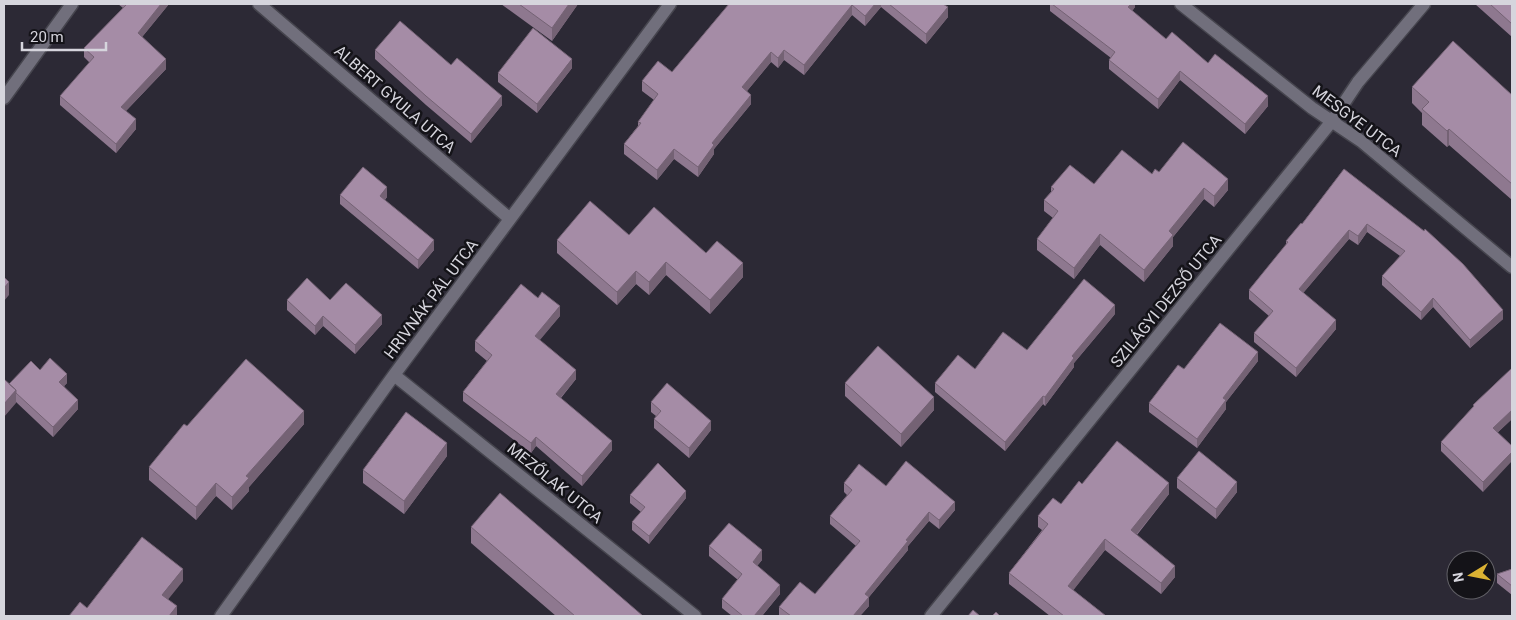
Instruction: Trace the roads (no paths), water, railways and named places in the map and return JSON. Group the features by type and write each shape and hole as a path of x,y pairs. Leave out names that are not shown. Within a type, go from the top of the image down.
{"street":[{"path":"4,98 72,4"},
{"name":"ALBERT GYULA UTCA","path":"259,4 510,220"},
{"name":"HRIVNÁK PÁL UTCA","path":"221,616 394,375 670,4"},
{"name":"MESGYE UTCA","path":"1181,4 1312,108 1361,141 1512,267"},
{"name":"SZILÁGYI DEZSŐ UTCA","path":"931,616 1332,121 1358,82 1424,4"},
{"name":"MEZŐLAK UTCA","path":"394,375 695,616"}]}
